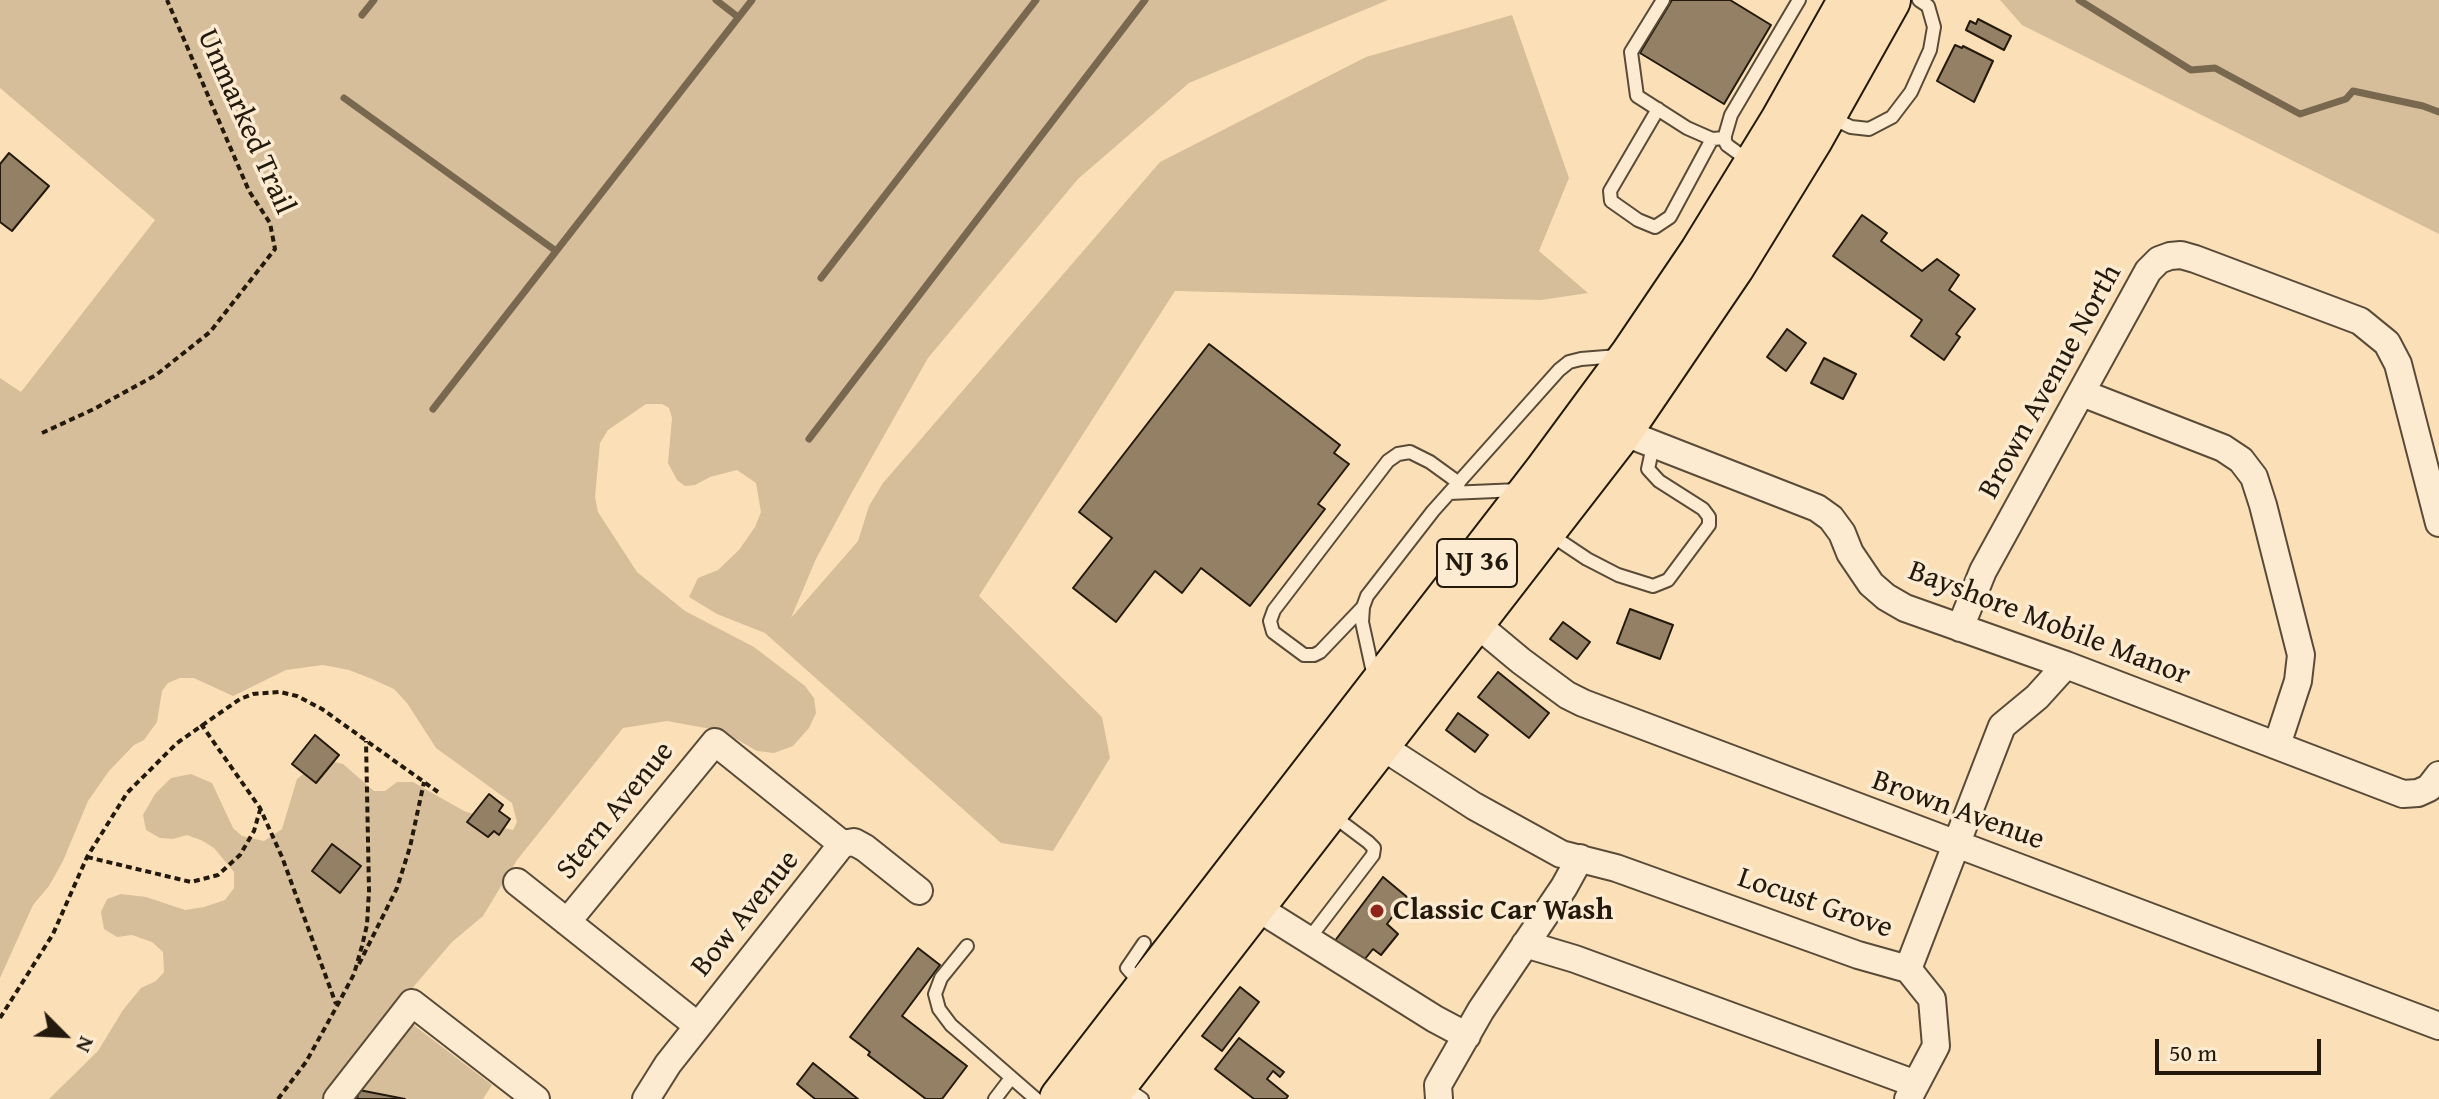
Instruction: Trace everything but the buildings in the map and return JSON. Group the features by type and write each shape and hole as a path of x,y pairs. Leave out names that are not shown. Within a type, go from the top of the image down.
{"highway":[{"name":"NJ 36","path":"1121,1093 1253,905 1473,621 1633,355 1702,253 1731,147 1851,0"},
{"name":"NJ 36","path":"1062,1099 1377,692 1539,510 1636,439 1732,266 1824,114 1888,0"}],"street":[{"name":"Brown Avenue North","path":"1960,628 1983,571 2148,271 2159,260 2170,256 2195,259 2360,321 2387,343 2398,364 2439,523"},
{"path":"2082,393 2223,448 2241,460 2254,477 2301,655 2298,681 2277,745"},
{"name":"Bayshore Mobile Manor","path":"1636,439 1817,508 1831,518 1842,533 1859,570 1886,597 1905,608 2066,665 2403,794 2429,788 2439,775"},
{"name":"Brown Avenue","path":"1473,621 1544,678 1583,703 2439,1026"},
{"path":"1908,969 2002,726 2037,697 2066,665"},
{"name":"Stern Avenue","path":"567,922 715,742 842,844"},
{"name":"Locust Grove","path":"1378,744 1538,844 1561,854 1616,868 1858,955 1908,969 1932,999 1936,1046 1912,1092 1575,959 1525,944"},
{"name":"Bow Avenue","path":"646,1099 668,1064 842,844 854,842 865,848 919,891"},
{"path":"1439,1099 1438,1085 1580,858"},
{"path":"517,882 698,1026"},
{"path":"1253,905 1467,1036"},
{"path":"337,1099 412,1003 507,1090 536,1099"}],"lane":[{"path":"1663,0 1631,52 1637,96 1687,128 1731,147"},
{"path":"1658,109 1610,191 1611,201 1638,220 1655,227 1670,217 1731,147 1731,115 1799,0"},
{"path":"1824,114 1851,127 1869,129 1892,117 1911,92 1930,50 1934,27 1928,6 1919,0"},
{"path":"1377,692 1362,622 1367,596 1449,493 1569,362 1633,355"},
{"path":"1449,493 1539,510 1587,559 1618,575 1653,586 1668,580 1709,525 1709,517 1703,509 1659,481 1648,469 1636,439"},
{"path":"1363,607 1314,655 1304,655 1273,632 1270,621 1274,610 1388,461 1398,454 1410,452 1459,483"},
{"path":"1308,940 1373,855 1374,848 1326,811"},
{"path":"1144,943 1127,968 1146,990"},
{"path":"967,946 941,978 935,994 939,1009 951,1025 1036,1099"},
{"path":"995,1099 1011,1078"}],"path":[{"name":"Unmarked Trail","path":"42,433 156,375 210,332 275,249 270,223 249,191 167,0"},
{"path":"0,1018 53,934 87,857 127,793 177,743 240,699 253,694 280,692 297,696 322,709 438,792"},
{"path":"201,724 260,808 282,857 337,1006"},
{"path":"354,974 367,925 369,891 366,741"},
{"path":"278,1099 306,1062 397,888 410,847 424,782"},
{"path":"87,857 191,882 218,875 240,855 254,831 260,808"}],"shaded area":[{"path":"0,0 1388,0 1189,83 1078,179 928,358 816,559 791,618 858,541 869,506 883,483 1160,162 1366,57 1512,15 1569,178 1539,251 1588,293 1541,300 1175,291 979,596 1102,717 1110,758 1053,851 1001,843 765,633 717,614 689,597 698,578 718,570 739,550 755,527 761,512 756,483 737,470 685,486 677,480 668,463 672,418 669,408 662,404 646,404 608,430 600,443 595,497 598,512 637,572 685,611 754,647 805,686 814,698 816,713 809,728 793,746 774,753 757,751 722,731 667,721 623,728 517,860 483,916 452,942 415,985 332,1099 49,1099 98,1051 123,1010 141,988 156,981 164,972 163,952 152,942 132,935 117,937 104,929 101,912 107,899 121,894 146,897 185,910 225,900 234,888 234,872 214,848 187,835 173,839 160,838 146,830 143,815 155,794 171,778 191,774 212,783 233,828 242,836 264,841 282,829 297,779 322,759 343,764 374,791 385,791 397,782 413,782 464,811 490,819 499,827 513,830 517,822 512,803 436,748 407,703 394,689 372,679 323,665 286,670 233,696 194,678 180,678 168,683 162,691 157,722 144,740 134,745 109,771 88,801 63,861 49,886 33,905 0,978 0,378 21,392 155,220 0,88"},
{"path":"2000,0 2439,0 2439,234 2022,25"},
{"path":"411,1023 492,1085 483,1099 350,1099"}],"waterway":[{"path":"362,15 374,0"},
{"path":"716,0 738,17"},
{"path":"433,409 752,0"},
{"path":"821,278 1036,0"},
{"path":"809,439 1145,0"},
{"path":"2079,0 2191,70 2215,68 2300,114 2346,99 2353,91 2439,112"},
{"path":"344,98 556,251"}],"place":[{"name":"Classic Car Wash","path":"1377,911"}]}
